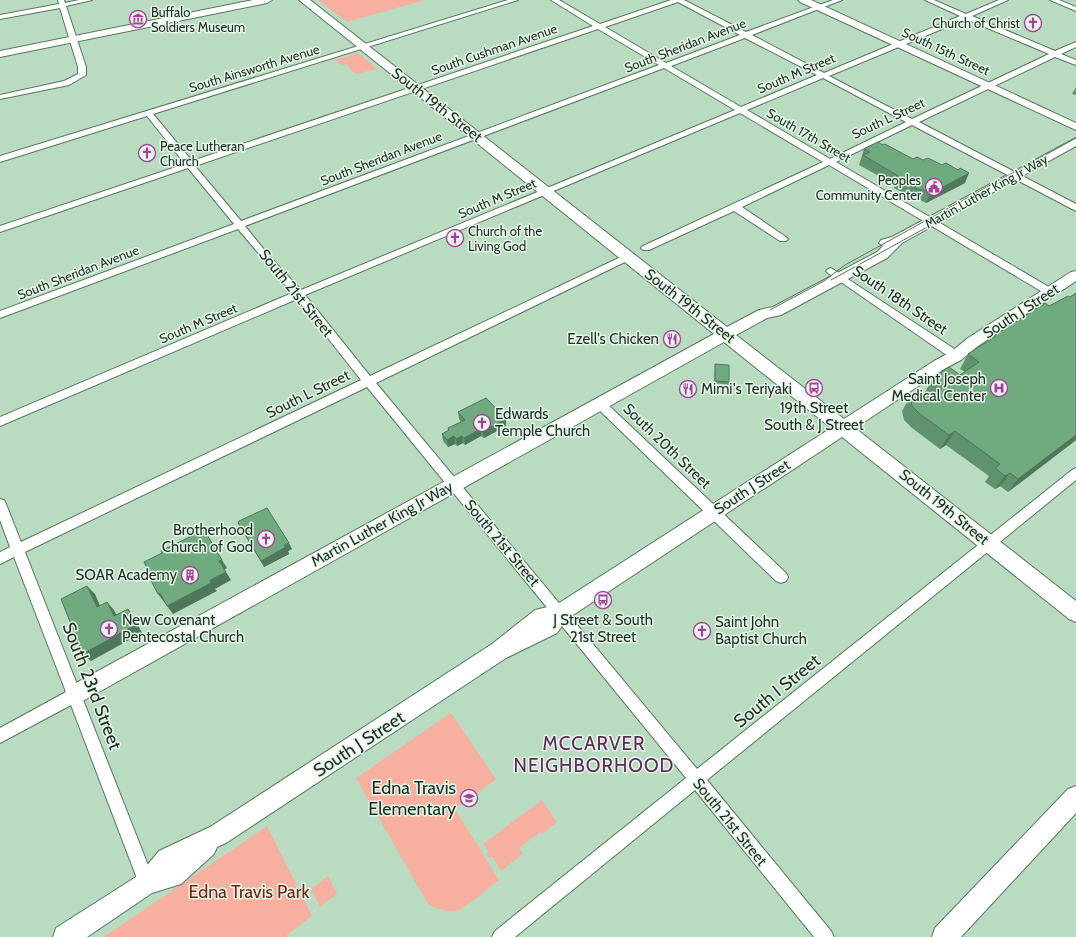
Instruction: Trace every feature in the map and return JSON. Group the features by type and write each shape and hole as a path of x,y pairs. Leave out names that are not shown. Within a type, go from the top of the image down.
{"street":[{"path":"0,17 62,2 89,0"},
{"path":"0,54 267,0"},
{"name":"South 19th Street","path":"304,0 1076,613"},
{"name":"South Ainsworth Avenue","path":"0,159 515,0"},
{"name":"South 17th Street","path":"554,0 1050,292"},
{"path":"678,0 1076,208"},
{"name":"South Cushman Avenue","path":"0,229 678,0"},
{"name":"South 15th Street","path":"804,0 1076,127"},
{"name":"South Sheridan Avenue","path":"0,315 839,0"},
{"path":"928,0 1076,63"},
{"name":"South M Street","path":"0,422 299,294 1005,0"},
{"path":"1053,0 1076,9"},
{"path":"0,97 62,84 80,77 83,73 62,2"},
{"name":"South L Street","path":"646,248 1076,44"},
{"name":"South 21st Street","path":"148,114 299,294 453,485 560,613 825,937"},
{"name":"Martin Luther King Jr Way","path":"0,736 764,313 776,312 837,274 882,256 897,240 1076,141"},
{"path":"735,207 783,239"},
{"name":"South L Street","path":"0,558 628,257"},
{"name":"South 18th Street","path":"837,274 948,357"},
{"name":"South J Street","path":"65,937 147,883 173,876 218,835 499,652 550,627 560,613 843,428 948,357 956,356 967,347 1076,275"},
{"name":"South 20th Street","path":"600,404 781,577"},
{"name":"South I Street","path":"501,937 1076,473"},
{"name":"South 23rd Street","path":"0,504 147,883"},
{"path":"944,937 1076,797"}],"green space":[{"path":"318,0 425,0 347,22"},
{"path":"358,53 377,69 356,74 347,64 342,65 335,60"},
{"path":"451,713 496,779 455,809 499,880 459,910 447,911 428,904 356,778"},
{"path":"542,800 557,822 542,834 540,832 519,848 523,854 501,871 492,856 489,858 487,854 489,852 483,844"},
{"name":"Edna Travis Park","path":"267,826 312,916 287,935 287,937 104,937"},
{"path":"328,876 337,894 320,907 311,889"}],"building":[{"path":"878,142 883,145 885,144 913,159 917,157 923,160 928,158 942,165 946,163 958,170 960,168 969,173 930,194 898,178 900,177 863,155 870,152 864,149"},
{"path":"1076,293 1076,435 1018,479 1010,473 1005,476 995,468 1000,464 955,431 949,435 920,414 912,406 910,397 914,395 928,397 945,386 933,378 949,367 960,375 979,362 968,354 996,336 995,335 1045,303 1049,306"},
{"path":"715,364 729,365 729,382 715,381"},
{"name":"Edwards Temple Church","path":"486,398 506,419 483,431 481,429 464,438 462,436 456,439 454,436 447,440 442,434 449,430 448,428 465,420 458,412"},
{"name":"Brotherhood Church of God","path":"267,508 289,543 284,545 286,547 261,561 238,523 239,521"},
{"name":"SOAR Academy","path":"204,530 222,560 219,561 226,572 210,580 211,583 167,606 160,593 158,594 148,575 150,574 144,562 162,553 161,551"},
{"name":"New Covenant Pentecostal Church","path":"87,586 97,607 107,602 114,616 128,609 135,625 83,654 61,599"}],"tram line":[{"path":"770,310 824,281 845,265 1076,138"},
{"path":"831,280 980,198"}],"place":[{"name":"Buffalo Soldiers Museum","path":"138,19"},
{"name":"Church of Christ","path":"1033,23"},
{"name":"Peace Lutheran Church","path":"147,153"},
{"name":"Peoples Community Center","path":"934,187"},
{"name":"Church of the Living God","path":"455,238"},
{"name":"Ezell's Chicken","path":"672,339"},
{"name":"19th Street South & J Street","path":"814,388"},
{"name":"Saint Joseph Medical Center","path":"999,388"},
{"name":"Mimi's Teriyaki","path":"688,389"},
{"name":"Edwards Temple Church","path":"482,423"},
{"name":"Brotherhood Church of God","path":"266,539"},
{"name":"SOAR Academy","path":"190,575"},
{"name":"J Street & South 21st Street","path":"603,600"},
{"name":"New Covenant Pentecostal Church","path":"109,629"},
{"name":"Saint John Baptist Church","path":"702,631"},
{"name":"Edna Travis Elementary","path":"469,798"}],"district":[{"name":"MCCARVER NEIGHBORHOOD","path":"594,754"}]}
